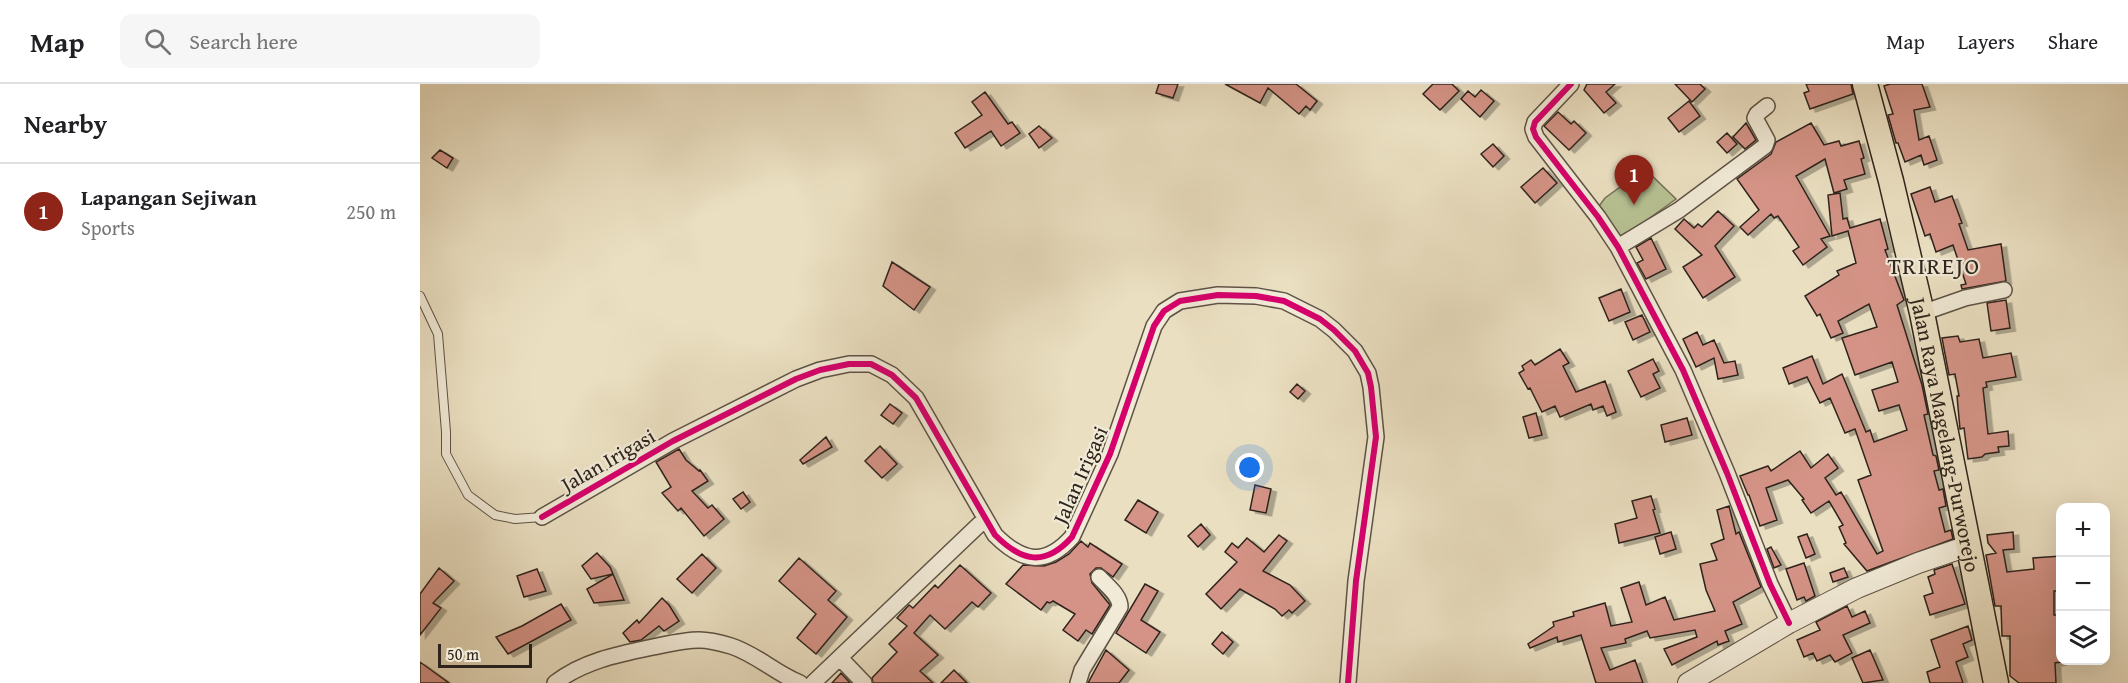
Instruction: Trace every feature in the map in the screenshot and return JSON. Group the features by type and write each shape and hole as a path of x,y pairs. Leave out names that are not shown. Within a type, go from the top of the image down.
{"main road":[{"name":"Jalan Raya Magelang-Purworejo","path":"1865,84 1891,181 1922,313 1996,683"}],"street":[{"path":"1571,84 1533,126 1537,139 1598,217 1618,248 1683,370 1727,473 1770,584 1789,623"},
{"path":"1618,248 1679,210 1765,146 1767,140 1755,118 1767,106"},
{"path":"1922,313 1965,298 2004,290"},
{"name":"Jalan Irigasi","path":"542,517 673,441 796,379 820,370 849,364 871,364 892,375 916,398 985,519 1000,540 1021,554 1043,558 1057,552 1072,537 1110,454 1154,326 1164,311 1180,301 1218,296 1256,296 1284,301 1320,319 1347,342 1368,373 1371,387 1376,437 1356,582 1348,683"},
{"path":"813,683 985,519"},
{"path":"1688,683 1789,623 1857,588 1968,546"},
{"path":"1078,683 1082,670 1120,605 1116,596 1099,577"},
{"path":"555,683 581,667 614,656 675,642 699,640 746,651 800,683"},
{"path":"840,658 864,683"}],"lane":[{"name":"Jalan Irigasi","path":"420,296 438,334 446,454 468,495 495,515 515,519 542,517"}],"green space":[{"path":"1645,169 1676,199 1618,241 1596,210 1605,198"}],"building":[{"path":"1159,84 1178,84 1173,98 1156,93"},
{"path":"1225,84 1296,84 1317,101 1310,110 1306,106 1299,114 1268,88 1260,103"},
{"path":"1433,84 1452,84 1459,91 1440,110 1423,94"},
{"path":"1587,84 1615,84 1606,92 1616,103 1604,113 1584,90"},
{"path":"1675,84 1700,84 1705,89 1692,102"},
{"path":"1806,84 1851,84 1853,94 1810,109 1804,93 1809,91"},
{"path":"1922,84 1930,107 1914,110 1919,140 1929,136 1937,160 1924,165 1921,155 1905,162 1898,143 1896,143 1888,115 1893,114 1884,86"},
{"path":"1481,90 1494,101 1480,117 1461,99 1468,91 1475,97"},
{"path":"985,92 1008,124 1012,122 1020,133 1001,146 991,131 965,148 955,133 982,115 972,102"},
{"path":"1689,101 1700,116 1679,132 1668,118"},
{"path":"1558,112 1571,124 1574,121 1586,133 1569,150 1544,126"},
{"path":"1746,123 1756,140 1745,149 1733,137"},
{"path":"1811,123 1824,145 1839,141 1841,146 1859,141 1864,158 1861,159 1865,174 1844,180 1847,189 1834,193 1825,159 1796,176 1830,236 1821,239 1827,247 1803,265 1793,251 1799,247 1778,216 1774,218 1771,214 1748,235 1740,227 1759,210 1737,179 1771,154 1776,142"},
{"path":"1039,126 1052,138 1039,148 1029,134"},
{"path":"1727,133 1737,144 1727,153 1717,142"},
{"path":"1493,144 1504,156 1493,167 1481,154"},
{"path":"440,150 453,158 447,168 432,158"},
{"path":"1543,168 1557,183 1535,203 1521,187"},
{"path":"1930,187 1935,202 1952,196 1962,223 1959,224 1968,250 2001,244 2006,281 1962,289 1961,285 1966,284 1953,245 1936,252 1930,234 1925,236 1911,194"},
{"path":"1840,193 1843,219 1847,218 1850,228 1880,219 1888,249 1885,250 1904,300 1897,305 1922,385 1928,414 1924,415 1933,455 1936,456 1939,470 1934,471 1939,490 1943,489 1946,506 1939,508 1945,532 1951,530 1953,539 1867,571 1844,544 1846,543 1839,527 1843,525 1829,501 1811,513 1802,500 1804,499 1788,480 1766,488 1777,520 1760,526 1740,476 1768,466 1771,471 1800,451 1811,468 1828,454 1838,468 1825,478 1836,495 1841,492 1877,554 1883,551 1858,480 1871,475 1855,429 1845,433 1830,398 1820,403 1807,377 1789,384 1783,368 1812,356 1823,384 1842,374 1866,432 1870,430 1874,442 1907,430 1899,405 1879,411 1872,390 1898,382 1892,362 1855,375 1842,338 1877,327 1869,304 1838,321 1843,333 1831,338 1820,314 1817,316 1805,296 1839,275 1837,271 1856,263 1848,231 1832,236 1828,195"},
{"path":"1718,211 1734,226 1715,246 1735,277 1703,298 1683,267 1702,255 1675,229 1684,219 1694,228 1698,224 1702,227"},
{"path":"1651,238 1666,269 1646,279 1637,263 1643,260 1636,247"},
{"path":"892,262 930,287 914,310 883,286"},
{"path":"1621,289 1630,312 1609,321 1599,298"},
{"path":"2006,300 2010,328 1991,331 1987,303"},
{"path":"1642,315 1650,332 1633,340 1625,322"},
{"path":"1697,332 1703,345 1714,340 1724,363 1735,361 1738,375 1718,379 1714,358 1696,367 1683,339"},
{"path":"1958,336 1960,342 1979,339 1983,358 2011,353 2016,377 1986,382 1987,387 1983,388 1988,434 2008,431 2009,446 1998,447 1999,452 1968,459 1964,428 1960,429 1957,396 1959,396 1955,374 1949,375 1942,338"},
{"path":"1560,349 1569,363 1563,366 1576,392 1605,381 1616,412 1607,416 1603,406 1593,410 1591,404 1560,417 1555,406 1542,412 1530,388 1528,389 1519,373 1524,370 1522,366 1531,360 1535,365"},
{"path":"1653,359 1659,371 1653,374 1660,388 1641,397 1628,371"},
{"path":"1297,384 1305,391 1298,399 1290,392"},
{"path":"890,404 902,413 893,424 881,415"},
{"path":"1536,413 1542,435 1529,438 1523,417"},
{"path":"1687,418 1692,435 1665,442 1661,425"},
{"path":"826,437 832,447 803,464 800,460"},
{"path":"880,446 897,464 882,478 865,461"},
{"path":"679,449 686,460 700,470 708,481 692,491 708,508 712,505 724,519 704,536 681,508 678,511 662,493 671,487 656,462"},
{"path":"1255,485 1271,489 1266,513 1250,510"},
{"path":"743,492 750,502 741,509 733,499"},
{"path":"1651,496 1660,533 1619,543 1615,524 1637,518 1632,501"},
{"path":"1138,500 1158,512 1146,533 1125,520"},
{"path":"1729,506 1736,534 1739,532 1761,587 1733,602 1742,624 1725,631 1729,641 1718,645 1717,641 1672,665 1664,649 1697,637 1695,630 1650,638 1647,631 1625,639 1626,643 1601,648 1610,670 1635,660 1643,683 1596,683 1581,635 1558,642 1557,637 1530,648 1528,644 1554,626 1553,622 1574,616 1573,612 1605,603 1611,626 1632,622 1621,588 1639,582 1646,605 1665,597 1674,620 1715,611 1706,590 1700,564 1717,560 1711,544 1724,539 1717,510"},
{"path":"1201,524 1210,535 1198,547 1188,536"},
{"path":"1671,532 1676,549 1660,554 1655,537"},
{"path":"2013,532 2014,549 2003,550 2007,572 2034,569 2033,558 2056,556 2054,615 2056,615 2056,683 2019,683 2010,676 2010,636 2002,636 2001,606 1995,606 1986,555 1996,553 1988,543 1987,535"},
{"path":"1807,534 1815,554 1806,558 1798,537"},
{"path":"1279,535 1287,541 1263,571 1290,585 1305,601 1292,613 1289,610 1282,616 1275,609 1240,589 1221,609 1206,594 1237,562 1225,552 1232,543 1238,548 1247,538 1264,552"},
{"path":"1081,541 1088,547 1090,543 1122,564 1113,577 1101,568 1096,568 1090,574 1092,583 1110,605 1092,634 1086,630 1078,641 1063,630 1075,614 1053,601 1047,602 1041,610 1006,584 1023,565 1044,566 1056,562 1069,554"},
{"path":"1771,547 1781,565 1774,568 1767,549"},
{"path":"597,553 610,567 613,574 591,579 582,566"},
{"path":"702,554 716,568 692,593 677,579"},
{"path":"799,558 836,591 828,600 847,617 816,654 797,638 816,614 779,581"},
{"path":"1804,563 1815,596 1806,601 1804,597 1797,600 1786,569"},
{"path":"1952,564 1965,604 1930,615 1924,596 1933,593 1928,577 1935,574 1934,570"},
{"path":"960,565 991,593 978,607 972,602 945,629 930,615 914,633 938,655 920,671 933,683 873,683 872,678 897,652 889,644 907,626 897,618 909,605 913,608 935,585 938,588"},
{"path":"439,568 454,581 433,603 441,608 420,635 420,594"},
{"path":"1844,568 1848,577 1833,582 1830,573"},
{"path":"537,569 546,591 524,597 517,576"},
{"path":"613,574 624,600 594,603 587,589"},
{"path":"1145,584 1158,591 1141,620 1160,632 1146,653 1116,633"},
{"path":"662,598 679,621 664,631 659,626 641,640 630,642 623,633 637,620 639,623"},
{"path":"561,604 571,620 508,654 496,637 522,626"},
{"path":"1847,606 1852,617 1865,611 1870,623 1843,635 1852,653 1835,662 1830,655 1817,661 1813,653 1804,657 1797,640 1820,630 1816,622"},
{"path":"1968,626 1972,640 1963,644 1968,657 1956,662 1963,683 1930,683 1927,672 1940,667 1931,640"},
{"path":"1222,632 1233,642 1223,654 1212,644"},
{"path":"1106,650 1129,670 1119,683 1088,683"},
{"path":"1870,650 1883,680 1863,683 1852,658"},
{"path":"420,662 449,683 420,683"},
{"path":"954,670 967,683 941,683"},
{"path":"841,673 850,683 832,683"}],"cycle path":[{"path":"1571,84 1535,122 1533,129 1536,137 1598,217 1618,247 1683,370 1727,473 1770,584 1789,623"},
{"path":"542,517 673,441 796,379 820,370 849,364 871,364 892,375 916,398 995,535 1015,551 1033,557 1043,557 1062,547 1072,537 1110,454 1154,326 1164,311 1180,301 1218,295 1256,296 1284,301 1320,319 1334,330 1355,351 1368,373 1371,387 1376,437 1356,581 1348,683"}],"place":[{"name":"Lapangan Sejiwan","path":"1634,205"}],"district":[{"name":"TRIREJO","path":"1934,265"}]}
